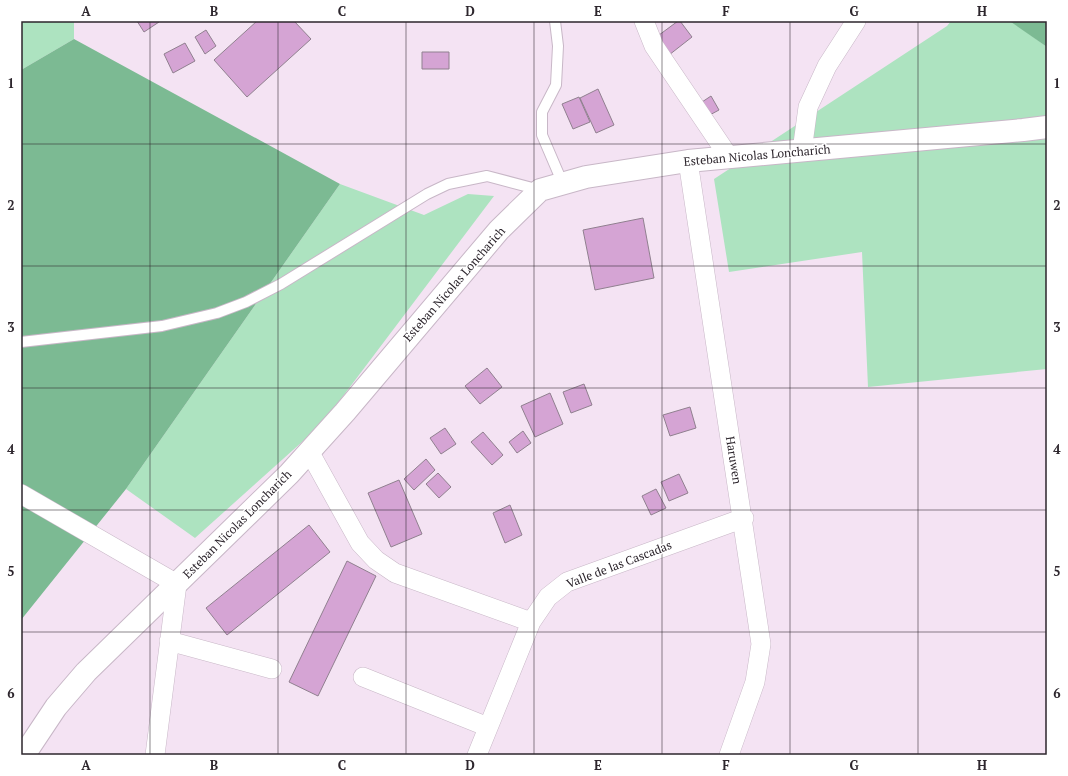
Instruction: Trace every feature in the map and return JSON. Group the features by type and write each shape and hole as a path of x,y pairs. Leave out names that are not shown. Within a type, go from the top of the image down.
{"street":[{"path":"644,21 654,46 729,157"},
{"path":"802,150 808,106 827,66 856,21"},
{"name":"Esteban Nicolas Loncharich","path":"24,755 56,707 86,672 177,584 309,451 350,406 499,230 540,190 586,177 688,161 1047,127"},
{"name":"Haruwen","path":"688,161 744,518 761,644 755,682 729,755"},
{"path":"309,451 360,544 376,560 395,573 531,622"},
{"path":"21,494 177,584 155,755"},
{"name":"Valle de las Cascadas","path":"477,755 531,622 548,597 567,582 744,518"},
{"path":"169,640 272,669"},
{"path":"363,677 488,727"}],"lane":[{"path":"555,21 558,46 556,85 542,112 542,135 563,184"},
{"path":"21,342 162,326 217,314 246,302 281,284 427,194 448,184 487,176 540,190"}],"green space":[{"path":"21,21 74,21 74,39 21,70"},
{"path":"951,21 1011,21 1047,47 1047,369 868,387 862,252 729,272 714,179 947,26"},
{"path":"1011,21 1047,21 1047,47 1011,22"},
{"path":"74,39 340,184 126,489 21,620 21,70"},
{"path":"340,184 424,215 468,194 494,196 322,424 195,538 126,489"}],"building":[{"path":"137,21 158,21 159,22 144,32"},
{"path":"257,21 294,21 311,39 247,97 214,60"},
{"path":"680,21 692,37 669,55 655,38"},
{"path":"206,30 216,46 205,54 195,37"},
{"path":"185,43 195,61 173,73 164,54"},
{"path":"422,52 449,52 449,69 422,69"},
{"path":"598,89 614,125 596,133 580,98"},
{"path":"711,96 719,110 706,117 699,104"},
{"path":"579,97 590,122 573,129 562,104"},
{"path":"643,218 654,278 595,290 583,230"},
{"path":"487,368 502,387 480,404 465,386"},
{"path":"584,384 592,405 571,413 563,392"},
{"path":"550,393 563,424 535,437 521,406"},
{"path":"690,407 696,428 670,436 663,415"},
{"path":"445,428 456,444 441,454 430,438"},
{"path":"523,431 531,443 517,453 509,442"},
{"path":"483,432 503,455 492,465 471,442"},
{"path":"426,459 435,470 414,490 404,479"},
{"path":"438,473 451,487 439,498 426,484"},
{"path":"679,474 688,493 669,501 661,482"},
{"path":"399,480 422,534 391,547 368,493"},
{"path":"656,489 666,508 651,515 642,496"},
{"path":"510,505 522,535 505,543 493,513"},
{"path":"309,525 330,552 227,635 206,608"},
{"path":"347,561 376,576 318,696 289,682"}]}
